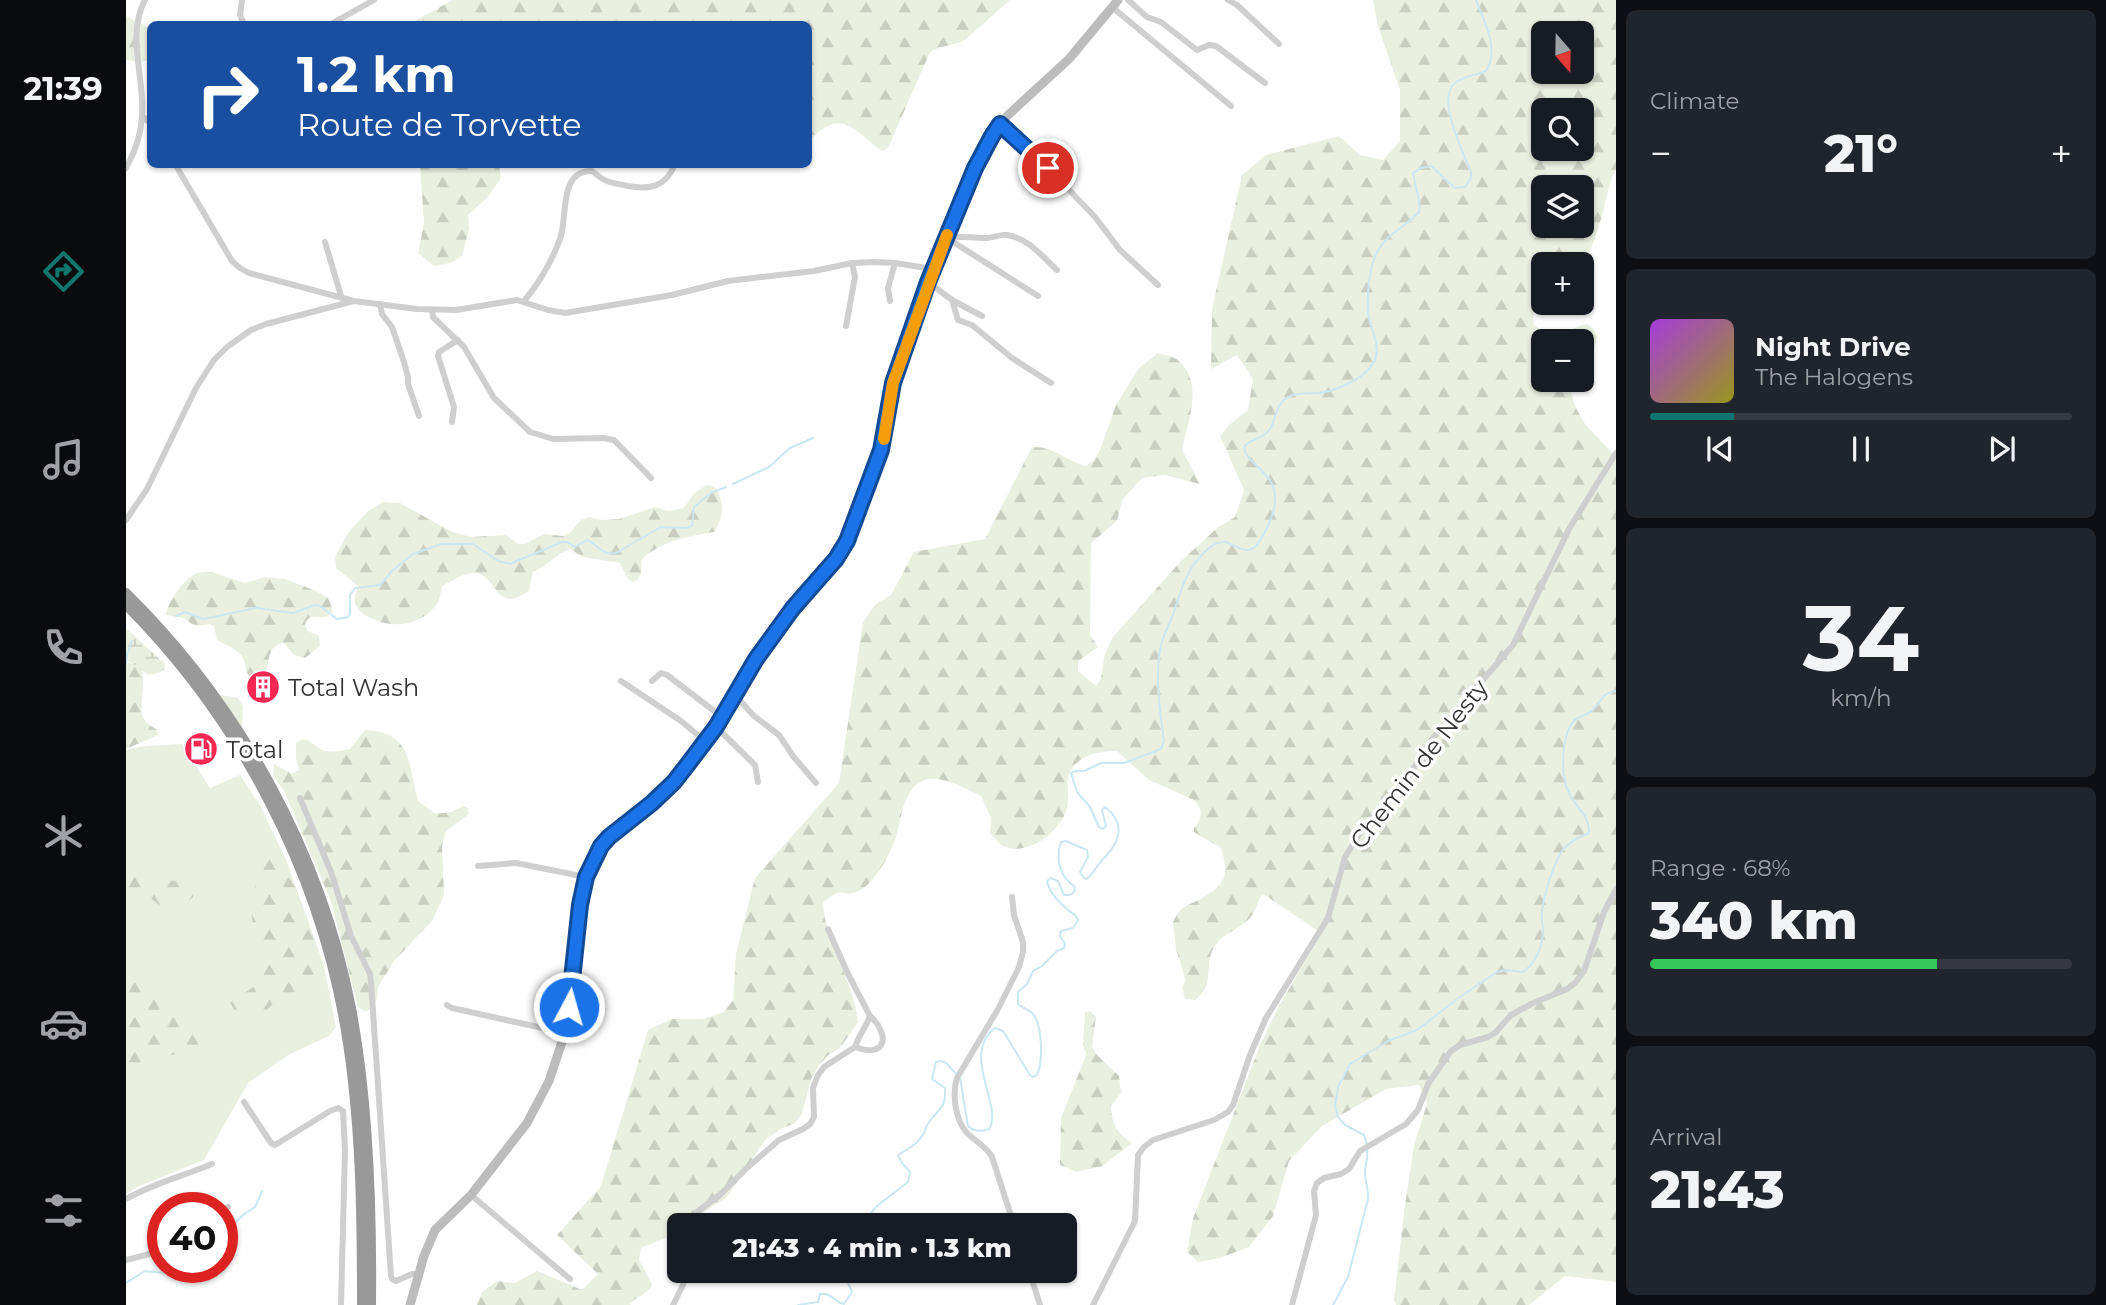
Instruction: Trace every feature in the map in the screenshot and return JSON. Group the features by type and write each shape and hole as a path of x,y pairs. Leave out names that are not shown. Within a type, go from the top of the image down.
{"highway":[{"path":"126,593 185,658 244,743 288,820 322,901 343,974 358,1050 369,1192 371,1305"},
{"path":"126,605 178,663 233,741 273,810 312,900 334,973 346,1029 353,1081 362,1242 362,1305"}],"street":[{"path":"126,168 139,139 142,117 140,84 131,44 133,20 145,0"},
{"path":"242,0 240,15 243,21"},
{"path":"336,21 374,0"},
{"path":"1128,0 1147,17 1161,22 1197,50 1209,45 1216,46 1265,83"},
{"path":"1227,0 1237,5 1279,44"},
{"path":"410,1305 424,1256 435,1230 471,1195 527,1123 549,1081 565,1033 580,905 586,877 601,846 666,790 716,727 756,659 793,608 836,559 847,541 881,450 893,383 928,282 975,168 1000,124 1069,59 1115,3 1231,106"},
{"path":"126,65 135,61"},
{"path":"142,117 147,121"},
{"path":"1000,124 1048,168 1095,217 1120,250 1158,285"},
{"path":"177,168 226,251 240,268 250,273 354,300 380,304 456,310 517,300 565,313 672,295 728,281 814,271 852,263 895,263 933,269"},
{"path":"524,301 540,282 550,264 562,234 565,201 575,176 592,171 609,184 654,188 664,183 674,168"},
{"path":"946,237 989,238 1004,234 1016,237 1027,242 1057,270"},
{"path":"946,237 1038,296"},
{"path":"325,242 341,296"},
{"path":"846,326 855,277 852,263"},
{"path":"890,301 888,288 895,263"},
{"path":"928,282 952,300 982,316"},
{"path":"126,520 147,489 197,388 214,360 227,347 251,330 266,324 354,300"},
{"path":"952,300 958,320 972,325 1012,358 1051,383"},
{"path":"380,304 382,314 392,327 419,416"},
{"path":"432,310 433,317 464,347 494,398 530,432 553,439 614,440 651,478"},
{"path":"452,422 454,407 438,356 439,352 458,340"},
{"name":"Chemin de Nesty","path":"1093,1305 1135,1221 1138,1155 1153,1140 1214,1120 1228,1112 1233,1105 1266,1018 1328,918 1345,857 1360,833 1409,774 1432,739 1513,645 1569,529 1616,453"},
{"path":"652,681 661,673 667,675 722,718"},
{"path":"621,681 681,721 705,741"},
{"path":"735,695 754,716 779,734 816,783"},
{"path":"716,727 755,765 758,782"},
{"path":"300,798 331,872 351,936 370,974 391,1276 396,1281 419,1274"},
{"path":"478,866 516,863 586,877"},
{"path":"1292,1305 1316,1214 1314,1191 1317,1183 1324,1178 1341,1174 1364,1148 1406,1124 1418,1110 1428,1084 1451,1051 1460,1045 1488,1037 1511,1015 1575,983 1584,971 1604,912 1616,888"},
{"path":"1010,1213 987,1147 969,1135 963,1127 956,1108 954,1087 998,1009 1021,959 1023,942 1014,915 1012,897"},
{"path":"828,929 870,1016 883,1032 884,1040 875,1049 864,1050 856,1047"},
{"path":"447,1005 565,1033"},
{"path":"697,1213 779,1140 810,1124 814,1117 813,1088 818,1075 856,1047 859,1033 870,1016"},
{"path":"243,1102 275,1145 330,1111 338,1108 343,1111 345,1150 341,1305"},
{"path":"126,1199 168,1179 194,1173 212,1164"},
{"path":"471,1195 570,1279"},
{"path":"126,1260 147,1255"},
{"path":"673,1305 683,1283"},
{"path":"1033,1283 1040,1305"}],"green space":[{"path":"453,0 1010,0 965,40 930,52 888,148 883,151 856,130 842,124 826,127 812,138 812,21 414,21"},
{"path":"1373,0 1616,0 1616,170 1612,177 1596,234 1589,252 1531,252 1531,315 1533,315 1534,325 1540,329 1531,329 1531,392 1571,392 1585,424 1616,457 1616,1282 1565,1276 1529,1305 1396,1305 1394,1300 1414,1145 1427,1104 1419,1085 1386,1089 1322,1126 1289,1161 1273,1216 1249,1247 1220,1258 1198,1262 1187,1252 1193,1218 1261,1043 1318,939 1318,931 1265,895 1261,896 1251,917 1216,944 1202,994 1195,1000 1185,999 1182,987 1185,982 1184,975 1176,949 1173,922 1182,908 1210,893 1221,883 1225,865 1221,848 1194,832 1201,814 1194,800 1149,780 1117,751 1111,751 1099,752 1077,762 1068,777 1068,803 1059,825 1043,839 1025,848 1004,846 990,833 991,818 981,796 942,780 918,783 907,797 894,842 875,877 861,890 852,893 838,892 823,902 829,933 851,992 858,1022 840,1048 827,1056 818,1067 811,1079 802,1114 795,1123 765,1140 727,1197 703,1213 667,1213 667,1237 641,1248 639,1260 652,1284 630,1305 477,1305 482,1292 497,1281 515,1283 537,1271 582,1290 598,1274 557,1235 601,1186 648,1030 672,1019 703,1019 724,1012 733,1000 736,954 755,878 839,783 863,622 875,605 891,595 914,552 985,539 1032,447 1053,451 1086,466 1094,460 1116,405 1139,368 1158,353 1179,361 1187,370 1191,381 1192,403 1182,450 1200,484 1165,475 1142,478 1122,500 1117,521 1091,543 1090,635 1098,647 1078,661 1078,671 1096,686 1101,679 1104,657 1112,638 1180,562 1217,528 1235,517 1244,490 1220,436 1248,410 1253,379 1237,355 1211,369 1212,309 1242,175 1266,155 1339,136 1360,155 1383,160 1400,141 1400,90 1378,26"},
{"path":"126,16 147,26 147,60 126,60"},
{"path":"420,168 499,168 501,178 488,197 468,215 469,229 462,256 450,263 434,266 418,253 424,223"},
{"path":"1587,324 1594,329 1573,329"},
{"path":"707,485 715,487 722,504 722,515 714,532 658,548 642,559 641,573 637,580 632,582 620,563 583,557 570,549 533,572 529,591 517,597 509,599 502,596 487,579 469,573 442,586 438,602 426,615 410,623 392,624 375,620 360,611 355,602 358,586 336,568 335,557 348,533 367,512 383,502 400,503 452,532 471,537 506,535 518,544 525,544 544,534 563,536 570,533 580,521 588,517 619,519 655,507 669,511 684,508 695,492"},
{"path":"212,572 245,583 265,577 285,579 328,598 332,612 326,617 311,617 305,624 308,631 319,636 320,646 305,658 294,655 284,643 276,646 269,656 263,674 249,676 241,655 217,640 214,626 198,626 184,618 166,615 173,598 186,581 195,574"},
{"path":"126,628 165,664 164,670 147,674 126,661"},
{"path":"126,663 135,664 141,669 142,712 145,720 157,730 158,735 126,749"},
{"path":"220,695 238,698 243,706 242,728"},
{"path":"365,730 381,732 400,744 406,753 418,801 436,814 451,812 463,806 468,808 469,814 446,831 442,846 444,895 432,921 394,961 378,987 377,1000 368,1011 358,1007 331,901 284,791 273,775 274,764 292,774 299,770 296,743 302,739 324,751 350,749"},
{"path":"182,744 210,788 240,775 261,807 286,860 324,966 336,1027 329,1036 290,1054 248,1083 204,1160 139,1186 126,1194 126,750"},
{"path":"271,845 278,845 286,860 324,966 322,977 281,997 263,1013 237,1014 230,1003 258,983 264,972 264,946 254,926 252,904 259,873"},
{"path":"126,864 152,880 181,881 192,887 193,897 185,904 163,908 148,897 139,898 130,909 126,922"},
{"path":"131,966 138,967 147,983 191,1021 199,1033 200,1044 184,1052 147,1061 126,1074 126,971"},
{"path":"1090,1011 1096,1017 1092,1047 1119,1076 1121,1093 1111,1106 1112,1118 1131,1144 1102,1166 1076,1172 1060,1165 1061,1118 1085,1058 1085,1012"}],"waterway":[{"path":"960,1078 968,1126 980,1131 989,1129 992,1119 981,1052 985,1039 995,1028 1003,1031 1030,1075 1037,1075 1041,1053 1040,1034 1036,1018 1018,1004 1018,992 1027,984 1033,971 1064,948 1061,931 1073,928 1078,920 1054,896 1047,881 1051,878 1058,881 1064,895 1070,895 1075,887 1060,867 1061,842 1066,841 1087,850 1088,857 1080,872 1087,879 1111,850 1119,831 1116,819 1105,807 1102,810 1106,826 1103,829 1099,827 1090,807 1077,792 1071,773 1084,771 1101,763 1124,763 1161,749 1164,741 1158,684 1160,650 1187,576 1201,555 1215,544 1226,542 1243,550 1253,548 1262,537 1273,513 1275,500 1271,482 1250,459 1244,447 1267,432 1279,407 1288,397 1342,387 1364,373 1374,362 1377,350 1368,304 1371,269 1383,243 1419,212 1413,173 1431,166 1455,188 1465,187 1471,178 1453,126 1448,101 1455,83 1486,71 1490,62 1489,35 1476,0"},
{"path":"733,484 769,467 790,448 813,438"},
{"path":"176,616 185,612 203,619 256,608 293,613 315,605 337,619 348,617 350,595 355,588 380,585 413,554 441,544 473,544 498,561 510,564 562,542 575,547 587,540 611,554 661,527 692,526 694,507 711,493 726,487"},
{"path":"126,664 132,641"},
{"path":"1367,1145 1364,1135 1345,1125 1338,1117 1335,1107 1338,1087 1350,1064 1388,1041 1417,1030 1497,972 1522,972 1535,959 1543,936 1544,899 1555,864 1567,845 1589,833 1587,822 1567,788 1563,768 1566,737 1575,720 1592,711 1608,693 1616,691"},
{"path":"871,1213 908,1182 910,1172 898,1155 919,1140 941,1108 945,1088 932,1079 936,1062 945,1063 957,1074"},
{"path":"1333,1305 1348,1277 1368,1199 1365,1173 1367,1151"},
{"path":"238,1220 255,1207 262,1191"},
{"path":"126,1283 147,1271"},
{"path":"798,1305 818,1302 820,1294 844,1304 852,1292 848,1283"}],"slow traffic":[{"path":"884,439 893,383 947,235"}],"place":[{"name":"Total Wash","path":"263,687"},
{"name":"Total","path":"201,749"}],"route":[{"path":"569,1007 580,905 586,877 601,846 674,782 716,727 756,659 793,608 836,559 847,541 881,450 893,383 928,282 975,168 1000,124 1048,168"}]}
